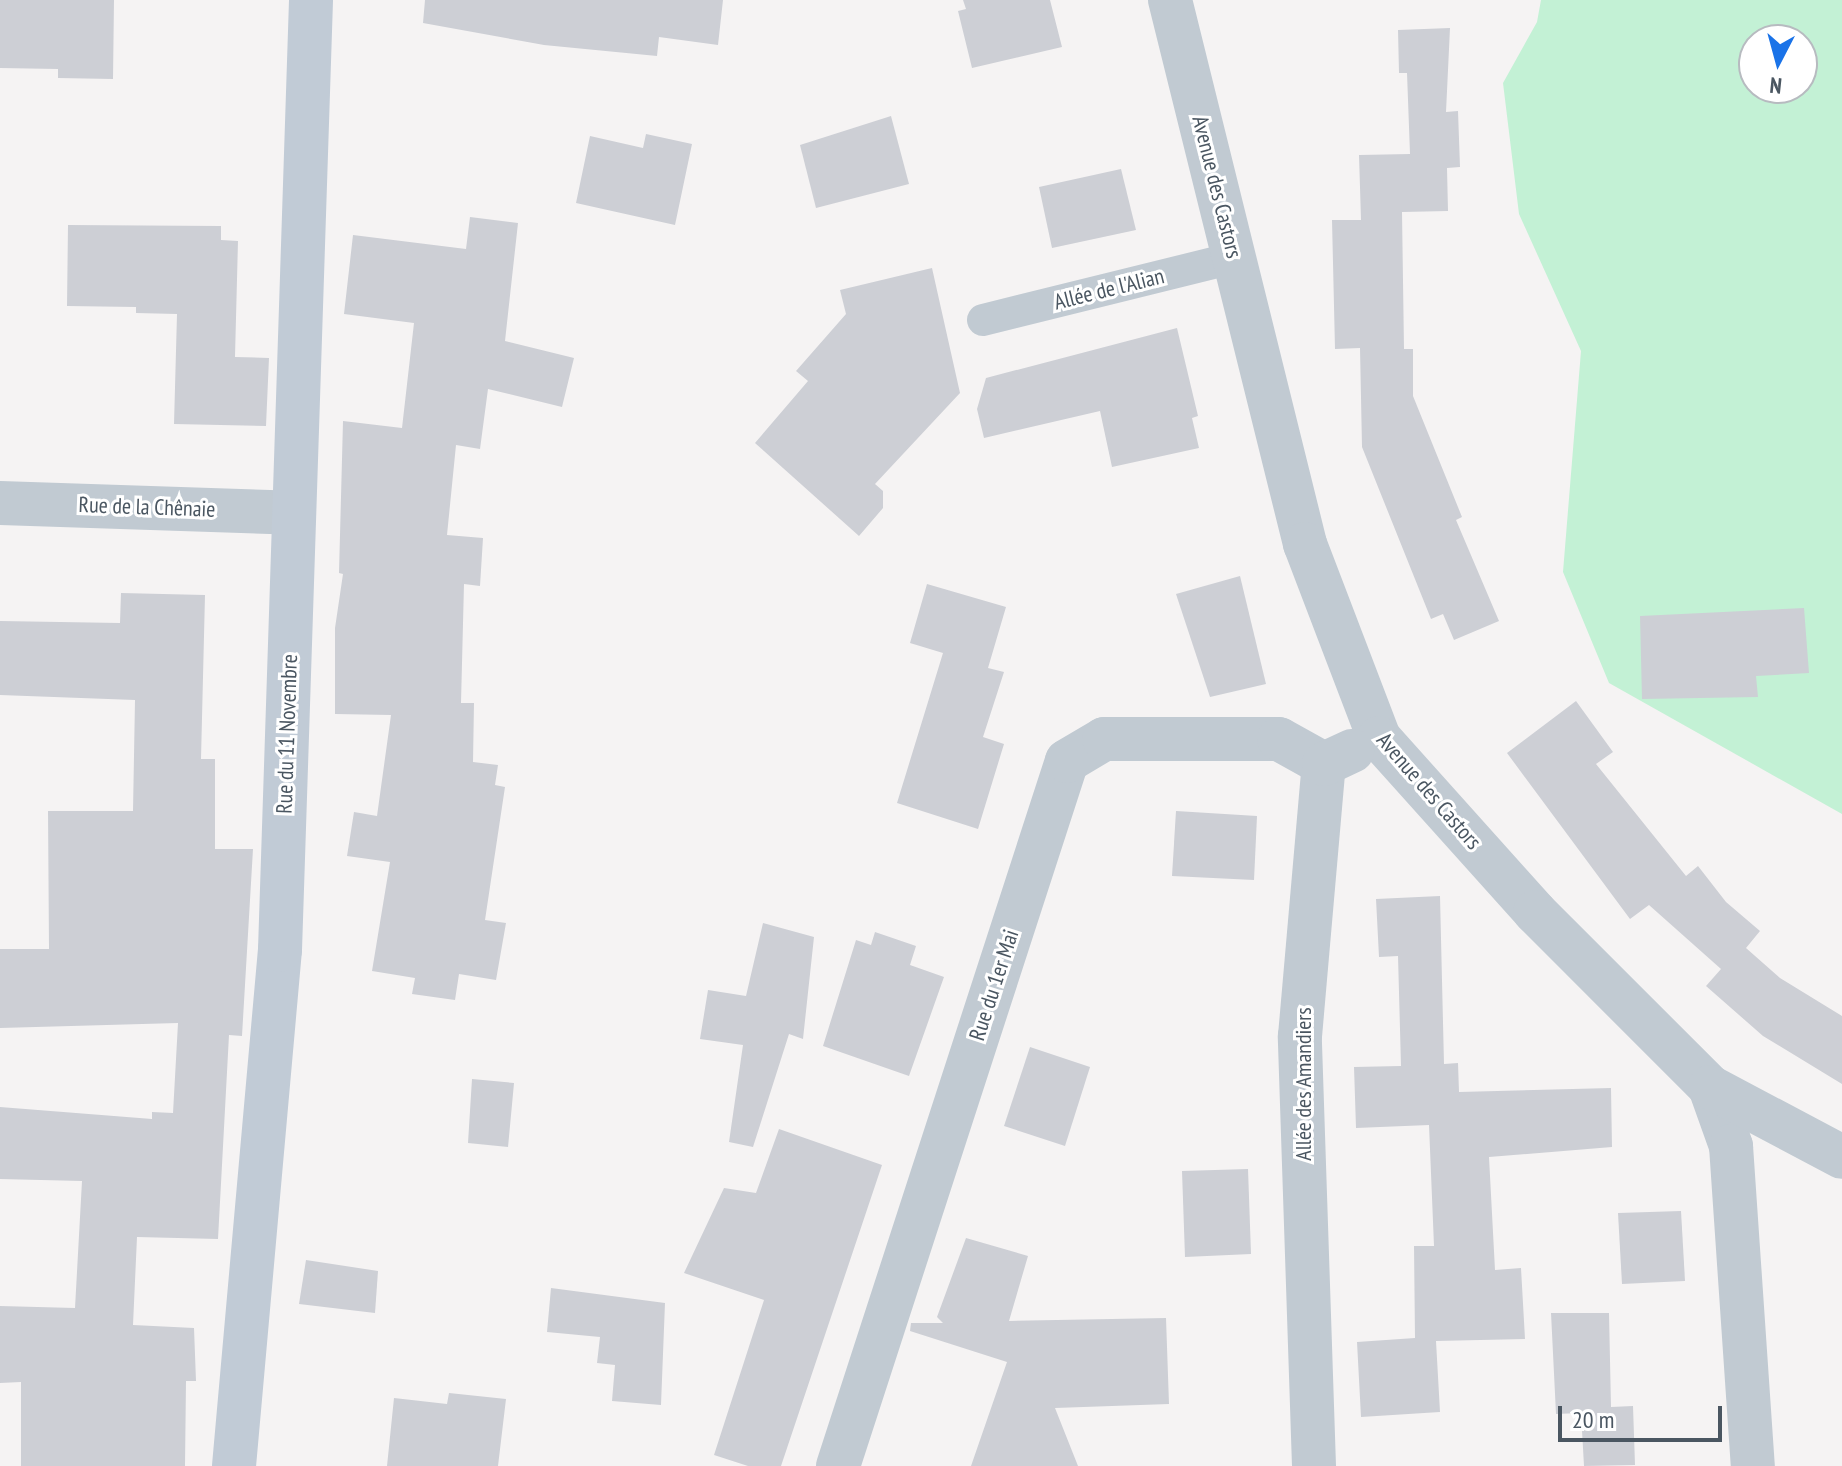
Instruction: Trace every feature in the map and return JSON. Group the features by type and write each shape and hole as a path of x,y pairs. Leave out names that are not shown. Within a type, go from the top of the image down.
{"street":[{"name":"Rue du 11 Novembre","path":"234,1466 280,950 311,0"},
{"name":"Avenue des Castors","path":"1170,0 1305,544 1379,738 1535,912 1710,1087 1731,1146 1753,1466"},
{"name":"Rue de la Chênaie","path":"0,503 294,513"},
{"path":"1324,764 1379,738"},
{"name":"Rue du 1er Mai","path":"838,1466 1067,761 1104,739 1279,739 1324,764"},
{"name":"Allée des Amandiers","path":"1314,1466 1300,1036 1324,764"},
{"path":"1710,1087 1842,1157"}],"lane":[{"name":"Allée de l'Alian","path":"983,320 1234,258"}],"green space":[{"path":"1541,0 1842,0 1842,814 1609,683 1563,572 1581,351 1519,214 1503,83 1537,22"}],"building":[{"path":"0,0 114,0 113,79 58,78 58,69 0,68"},
{"path":"425,0 723,0 718,45 659,37 657,56 544,45 423,23"},
{"path":"963,0 1050,0 1062,47 972,68 958,11 966,9"},
{"path":"1450,28 1446,112 1458,111 1460,167 1447,168 1448,211 1402,212 1404,349 1413,349 1413,396 1462,517 1456,520 1499,621 1454,640 1443,614 1431,619 1362,447 1360,348 1335,349 1332,220 1361,220 1359,155 1410,154 1407,73 1399,73 1398,30"},
{"path":"891,116 909,184 816,208 800,145"},
{"path":"646,134 692,144 675,225 576,203 590,136 643,148"},
{"path":"1121,169 1136,230 1052,248 1039,187"},
{"path":"470,217 518,223 505,341 574,358 562,407 488,389 480,449 456,445 447,535 483,538 480,586 464,584 461,703 474,703 473,762 498,765 495,785 505,787 485,920 506,923 496,980 459,974 455,1000 412,994 415,978 372,971 390,862 347,856 354,812 377,816 391,715 335,714 335,628 343,574 339,573 343,421 402,428 414,323 344,314 353,235 466,249"},
{"path":"68,225 221,226 221,240 238,241 235,357 269,358 266,426 174,424 177,314 136,313 136,307 67,306"},
{"path":"932,268 960,393 875,484 883,491 883,508 859,536 755,443 808,381 796,371 846,314 840,290"},
{"path":"1177,328 1198,416 1192,418 1199,448 1112,467 1100,411 984,438 977,409 986,378"},
{"path":"1240,576 1266,684 1210,697 1176,594"},
{"path":"927,584 1006,607 988,668 1004,672 983,737 1004,744 978,829 897,803 943,653 910,643"},
{"path":"121,593 205,595 201,759 215,759 215,849 253,849 242,1036 229,1035 218,1239 137,1237 133,1325 194,1328 196,1381 186,1381 185,1466 21,1466 21,1382 0,1383 0,1306 75,1308 82,1181 0,1179 0,1107 152,1119 152,1112 173,1113 178,1023 0,1028 0,949 49,949 48,811 133,811 135,700 0,695 0,621 120,623"},
{"path":"1804,608 1809,673 1756,676 1758,697 1642,699 1640,616"},
{"path":"1576,701 1613,752 1596,764 1686,876 1698,866 1726,902 1760,931 1746,948 1780,978 1842,1016 1842,1084 1763,1036 1706,986 1721,969 1649,905 1630,919 1507,753"},
{"path":"1176,811 1257,816 1254,880 1172,876"},
{"path":"1440,896 1444,1064 1458,1063 1459,1092 1611,1088 1612,1147 1489,1157 1495,1270 1521,1268 1525,1339 1436,1341 1440,1412 1361,1417 1357,1342 1415,1338 1414,1246 1434,1246 1429,1125 1356,1128 1354,1067 1401,1066 1398,956 1379,957 1376,899"},
{"path":"763,923 814,937 803,1039 789,1034 753,1147 729,1142 743,1045 700,1039 708,990 746,996"},
{"path":"875,932 916,946 910,965 944,977 909,1076 823,1046 856,940 871,945"},
{"path":"1030,1047 1090,1067 1065,1146 1004,1126"},
{"path":"472,1079 514,1083 508,1147 468,1143"},
{"path":"779,1129 882,1165 781,1466 748,1466 714,1455 764,1300 684,1273 724,1188 756,1193"},
{"path":"1248,1169 1251,1254 1185,1257 1182,1171"},
{"path":"1681,1211 1685,1281 1622,1284 1618,1213"},
{"path":"966,1238 1028,1256 1009,1321 1166,1318 1169,1404 1055,1408 1078,1466 971,1466 1007,1362 910,1331 911,1323 943,1323 937,1317"},
{"path":"306,1260 378,1271 375,1313 299,1304"},
{"path":"551,1288 665,1303 661,1405 612,1401 615,1365 597,1363 600,1337 547,1332"},
{"path":"1551,1313 1609,1313 1611,1407 1633,1406 1635,1465 1584,1466 1581,1413 1556,1414"},
{"path":"449,1393 506,1399 498,1466 387,1466 394,1398 447,1404"}]}
